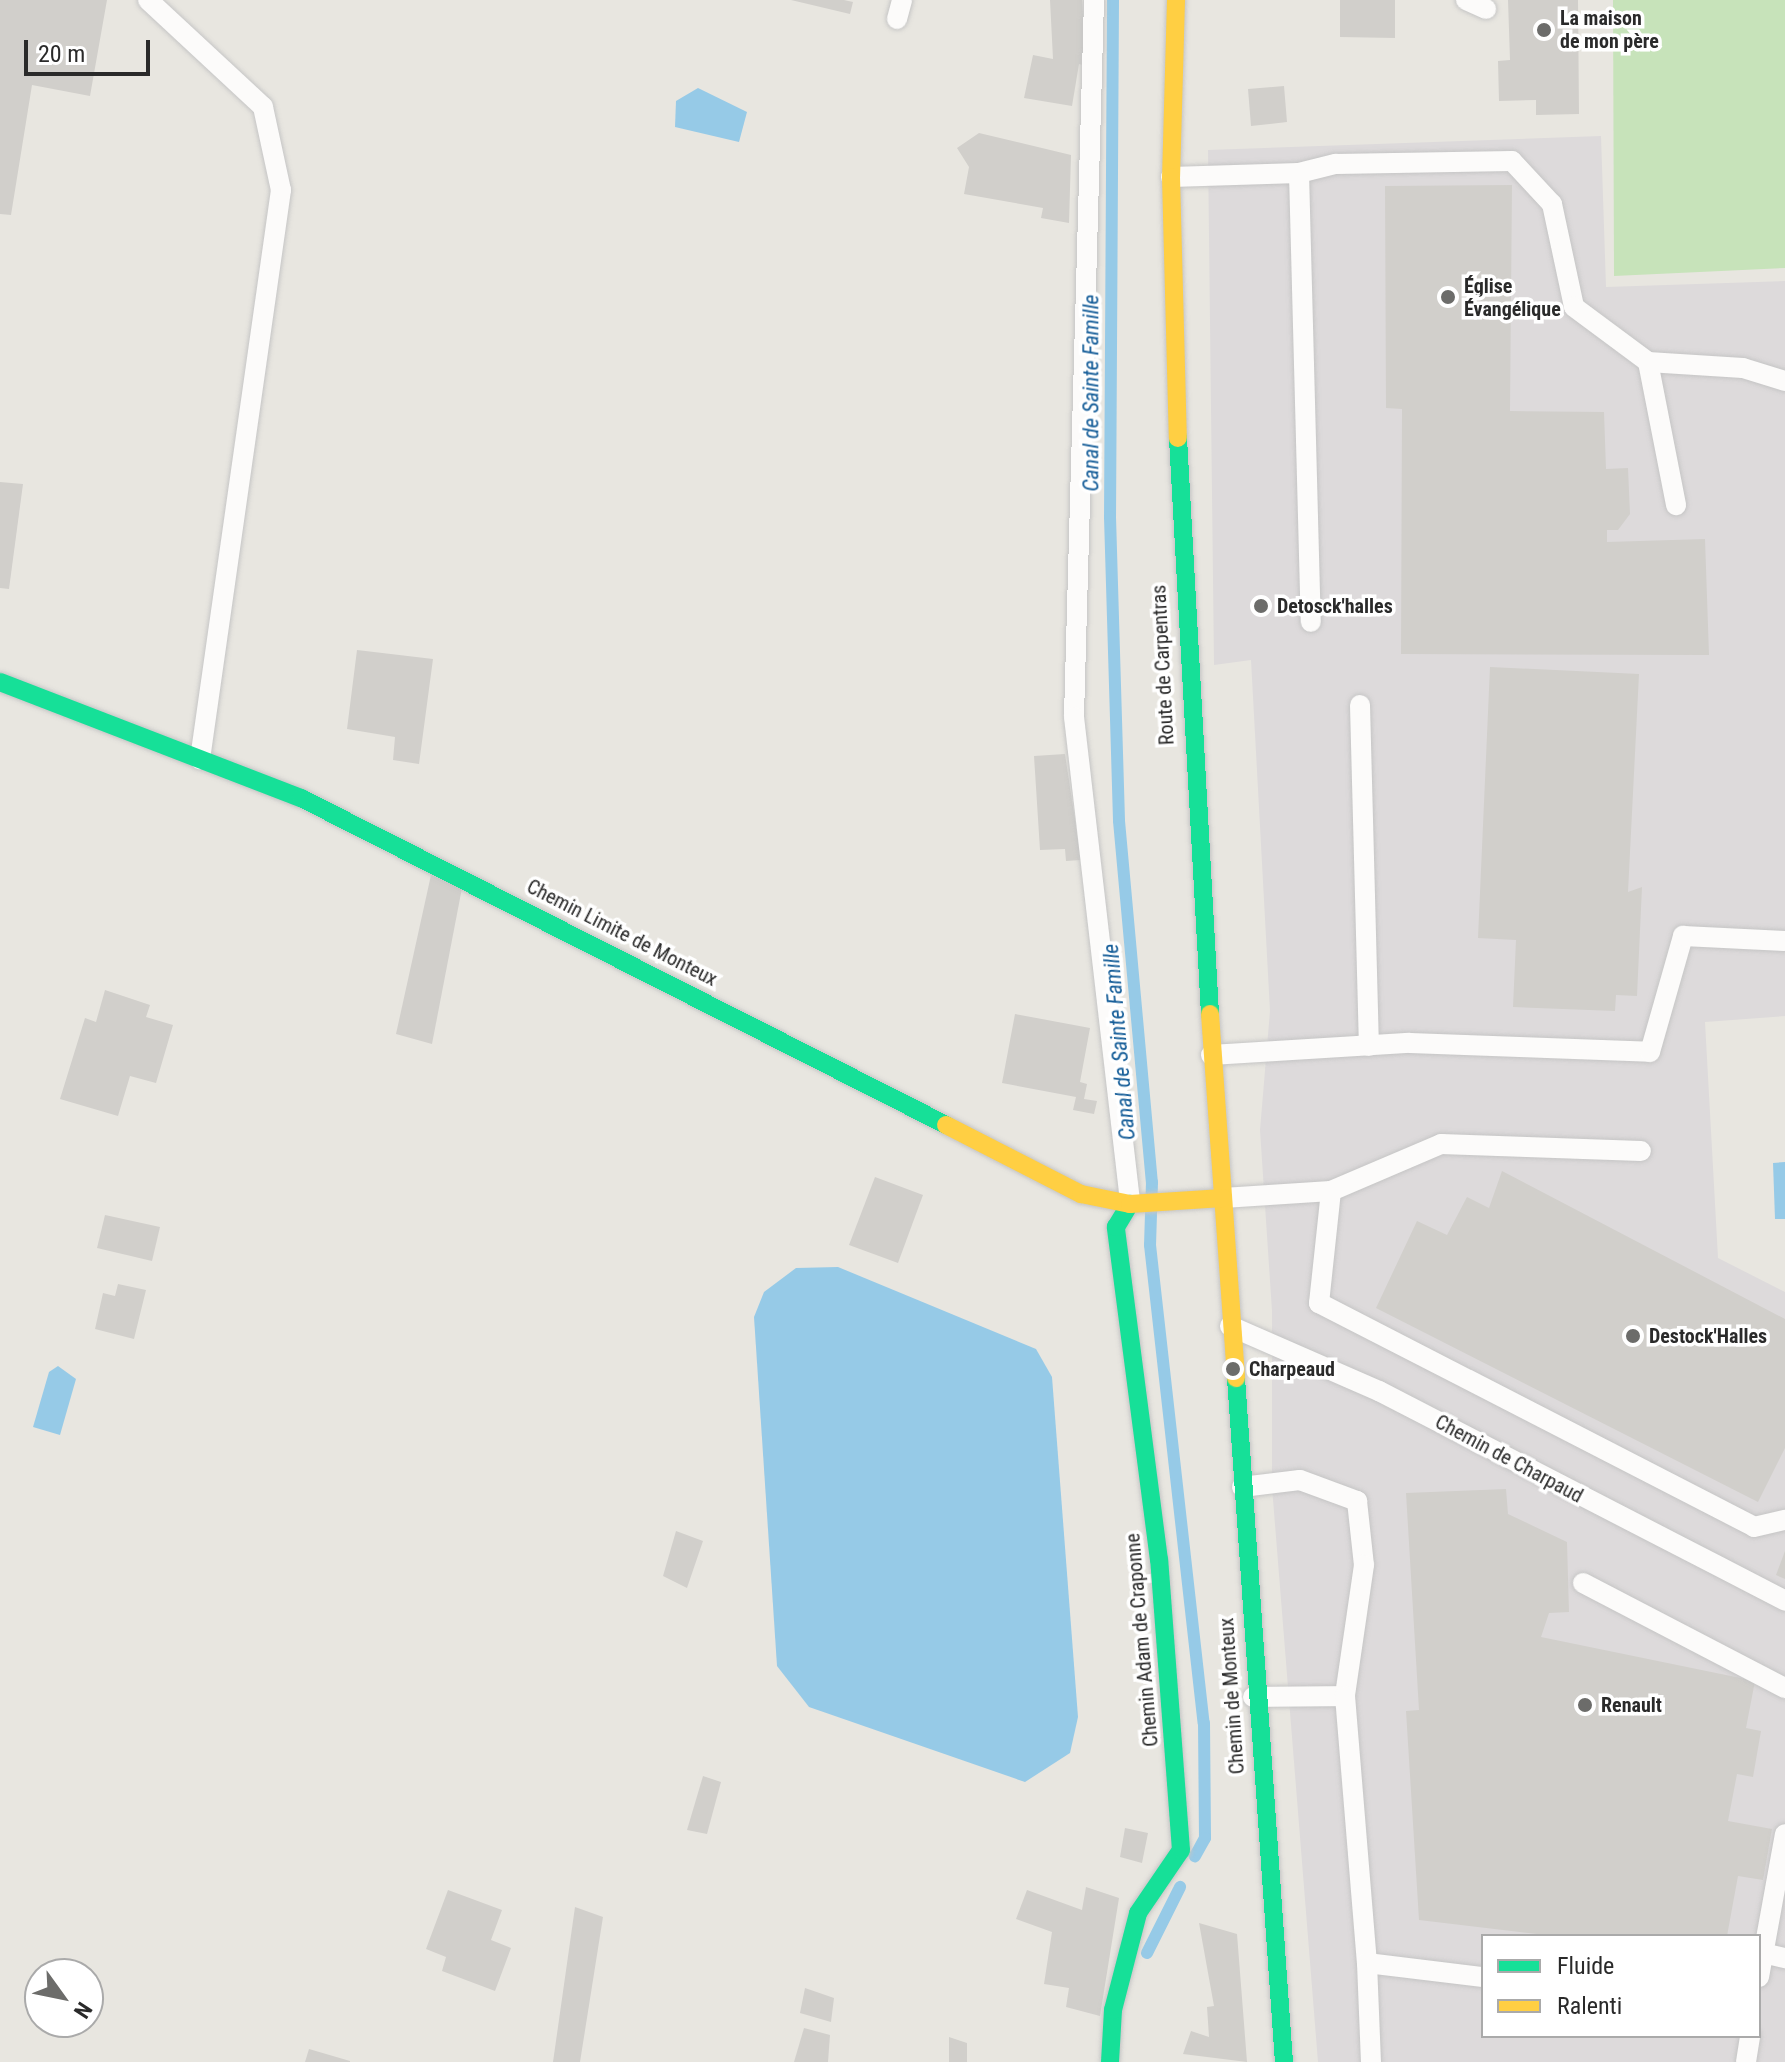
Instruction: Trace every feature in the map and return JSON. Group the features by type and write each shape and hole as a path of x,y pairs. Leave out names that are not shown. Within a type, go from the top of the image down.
{"street":[{"name":"Route de Carpentras","path":"1176,0 1171,177 1182,613 1230,1326"},
{"name":"Chemin Limite de Monteux","path":"0,682 301,798 566,927 1081,1194 1130,1204 1223,1198"},
{"name":"Chemin Adam de Craponne","path":"1110,2062 1113,2010 1138,1913 1181,1850 1159,1560 1116,1227 1130,1204"},
{"name":"Chemin de Monteux","path":"1230,1326 1253,1697 1284,2062"}],"lane":[{"path":"148,0 263,107 281,190 200,759"},
{"path":"1094,0 1074,717 1130,1204"},
{"path":"1466,0 1486,9"},
{"path":"1171,177 1299,173 1336,164 1512,161 1552,204 1574,307 1648,362 1743,368 1785,381"},
{"path":"1299,173 1311,622"},
{"path":"1648,362 1676,505"},
{"path":"1360,705 1369,1046"},
{"path":"1211,1055 1369,1046 1650,1052 1683,936 1785,941"},
{"path":"1223,1198 1331,1191 1441,1144 1641,1151"},
{"path":"1331,1191 1319,1303 1754,1527 1785,1520"},
{"name":"Chemin de Charpaud","path":"1230,1326 1379,1391 1785,1601"},
{"path":"1242,1487 1300,1480 1357,1501 1364,1565 1345,1696 1367,1963 1371,2062"},
{"path":"1583,1583 1785,1688"},
{"path":"1253,1697 1345,1696"},
{"path":"1761,1965 1785,1834"},
{"path":"1763,1953 1785,1958"},
{"path":"1367,1963 1481,1977"},
{"path":"1746,2062 1750,2038"}],"shaded area":[{"path":"1601,136 1606,287 1785,281 1785,1016 1705,1022 1718,1258 1785,1292 1785,2062 1318,2062 1272,1487 1272,1311 1260,1130 1270,1011 1251,660 1214,665 1208,150"}],"green space":[{"path":"1613,0 1785,0 1785,268 1614,276"}],"water":[{"path":"698,88 747,112 739,142 675,127 676,101"},
{"path":"1785,1162 1785,1219 1775,1219 1773,1163"},
{"path":"838,1267 1036,1349 1052,1377 1078,1717 1070,1753 1025,1782 809,1707 777,1666 754,1317 764,1292 796,1268"},
{"path":"58,1366 76,1379 60,1435 33,1427 49,1372"}],"building":[{"path":"0,0 107,0 90,96 32,85 11,215 0,214"},
{"path":"791,0 844,0 853,2 850,14"},
{"path":"1050,0 1082,0 1086,66 1079,64 1072,106 1024,98 1033,55 1053,59"},
{"path":"1340,0 1395,0 1395,38 1340,37"},
{"name":"La maison de mon père","path":"1508,0 1578,0 1579,114 1536,115 1536,100 1499,101 1498,61 1510,60"},
{"path":"1284,86 1287,122 1251,126 1248,89"},
{"path":"979,133 1071,155 1069,223 1041,218 1043,208 964,194 969,167 957,148"},
{"path":"1512,185 1510,411 1604,412 1606,469 1628,468 1630,514 1618,530 1607,530 1607,542 1705,539 1709,655 1401,654 1402,409 1386,408 1385,186"},
{"path":"0,482 23,484 9,589 0,588"},
{"path":"357,650 433,659 419,764 393,760 395,737 347,729"},
{"path":"1490,667 1639,674 1628,892 1642,887 1637,996 1616,995 1615,1011 1513,1007 1516,940 1478,938"},
{"path":"1065,754 1081,860 1066,861 1065,849 1040,850 1034,756"},
{"path":"431,875 462,888 432,1044 396,1034"},
{"path":"105,990 150,1005 146,1017 173,1025 156,1083 130,1076 118,1116 60,1099 85,1018 96,1022"},
{"path":"1015,1014 1090,1028 1080,1082 1087,1084 1084,1099 1097,1101 1094,1114 1073,1110 1076,1097 1002,1083"},
{"path":"1502,1171 1785,1319 1785,1448 1758,1502 1376,1308 1417,1221 1447,1235 1467,1197 1489,1208"},
{"path":"875,1177 923,1195 898,1263 849,1245"},
{"path":"105,1215 160,1227 152,1261 97,1248"},
{"path":"118,1284 146,1290 134,1339 95,1329 103,1293 115,1296"},
{"name":"Renault","path":"1506,1489 1508,1514 1567,1542 1569,1612 1549,1613 1541,1637 1755,1681 1746,1728 1761,1731 1753,1777 1737,1774 1728,1821 1772,1829 1763,1880 1738,1876 1727,1934 1537,1934 1419,1920 1406,1711 1419,1710 1406,1493"},
{"path":"676,1531 703,1541 687,1588 663,1576"},
{"path":"1785,1551 1785,1579 1776,1575"},
{"path":"703,1776 721,1782 707,1834 687,1830"},
{"path":"1125,1828 1148,1833 1142,1863 1120,1857"},
{"path":"1086,1887 1119,1898 1100,2016 1066,2007 1069,1988 1044,1984 1052,1932 1016,1919 1027,1890 1082,1910"},
{"path":"448,1890 502,1910 491,1940 511,1948 495,1991 442,1971 446,1957 426,1949"},
{"path":"575,1907 603,1917 580,2062 553,2062"},
{"path":"1199,1923 1237,1934 1247,2062 1183,2054 1191,2031 1209,2037 1207,2007 1214,2006"},
{"path":"805,1988 834,1998 831,2022 800,2013"},
{"path":"804,2028 830,2035 828,2062 794,2062"},
{"path":"949,2037 967,2043 967,2062 949,2062"},
{"path":"309,2049 350,2061 350,2062 305,2062"}],"waterway":[{"name":"Canal de Sainte Famille","path":"1113,0 1110,517 1119,821 1152,1182 1150,1245 1204,1723 1205,1838 1195,1856"},
{"name":"Canal de Sainte Famille","path":"1147,1953 1180,1887"}],"traffic: fast":[{"path":"1178,438 1210,1014"},
{"path":"0,682 301,798 946,1125"},
{"path":"1110,2062 1113,2010 1138,1913 1181,1850 1159,1560 1116,1227 1130,1204"},
{"path":"1236,1378 1284,2062"}],"traffic: slow":[{"path":"1176,0 1171,177 1178,438"},
{"path":"1210,1014 1236,1378"},
{"path":"946,1125 1081,1194 1130,1204 1223,1198"}],"place":[{"name":"La maison de mon père","path":"1544,30"},
{"name":"Église Évangélique","path":"1448,297"},
{"name":"Detosck'halles","path":"1261,606"},
{"name":"Destock'Halles","path":"1633,1336"},
{"name":"Charpeaud","path":"1233,1369"},
{"name":"Renault","path":"1585,1705"}]}
